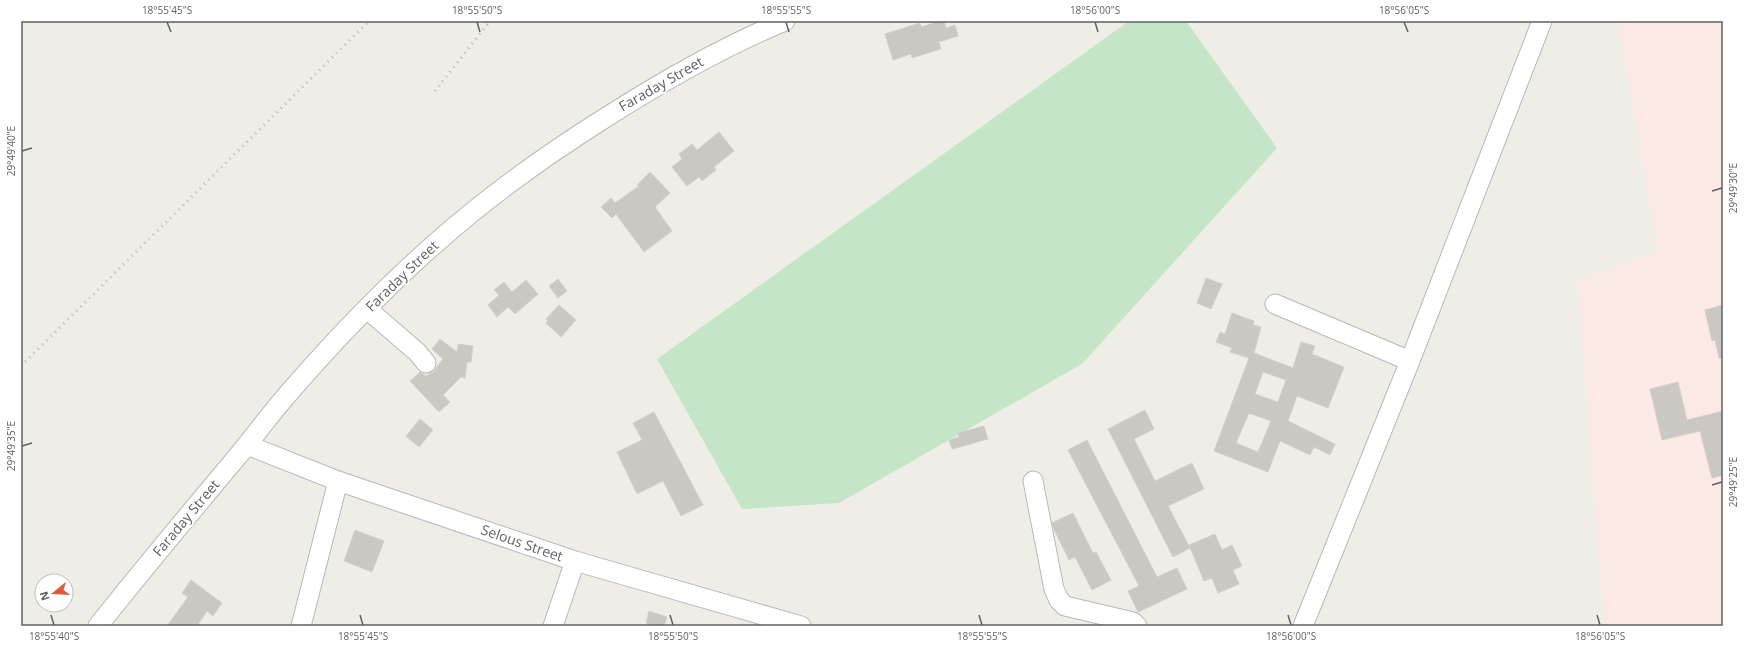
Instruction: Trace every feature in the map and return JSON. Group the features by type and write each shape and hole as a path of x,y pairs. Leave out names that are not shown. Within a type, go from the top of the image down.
{"street":[{"name":"Faraday Street","path":"98,626 281,402 338,338 437,242 489,199 556,149 652,88 693,65 785,21"},
{"path":"1303,626 1410,361 1542,21"},
{"path":"1275,304 1410,361"},
{"path":"367,309 417,352 426,363"},
{"name":"Selous Street","path":"247,445 338,481 575,561 801,626"},
{"path":"301,626 338,481"},
{"path":"1033,481 1054,589 1059,600 1065,606 1133,622 1137,626"},
{"path":"553,626 575,561"}],"shaded area":[{"path":"1618,21 1723,21 1723,626 1604,626 1577,281 1657,250"}],"green space":[{"path":"1129,21 1186,21 1277,148 1082,364 839,503 742,509 657,359"}],"building":[{"path":"939,21 944,21 946,28 955,25 958,36 939,42 941,49 912,58 911,54 893,60 885,34 920,23 921,27"},
{"path":"719,132 734,151 714,167 716,170 702,181 699,177 687,186 672,167 682,159 679,154 692,144 697,150"},
{"path":"650,172 670,193 655,207 672,231 644,252 616,214 612,218 601,207 611,198 615,203 639,186 637,185"},
{"path":"1206,278 1222,284 1211,309 1197,303"},
{"path":"558,279 567,291 558,298 549,286"},
{"path":"526,280 538,294 515,314 508,307 497,317 488,305 499,295 494,290 504,282 512,292"},
{"path":"559,305 576,320 561,337 546,323 548,321 546,319"},
{"path":"1723,305 1723,358 1719,358 1715,340 1712,341 1705,310"},
{"path":"1232,313 1254,321 1253,325 1261,327 1254,353 1293,368 1301,342 1315,346 1312,354 1344,367 1328,408 1297,396 1288,421 1335,444 1330,455 1314,447 1310,455 1280,441 1268,472 1214,451 1249,358 1230,352 1232,348 1216,342 1220,332 1225,334","holes":["1263,372 1286,380 1278,402 1255,394","1249,413 1271,421 1258,452 1236,443"]},
{"path":"440,339 457,352 458,344 473,346 471,362 467,362 465,378 461,377 443,395 450,402 439,412 410,381 420,372 426,376 433,372 443,359 432,349"},
{"path":"1678,382 1687,420 1723,411 1723,475 1712,478 1700,431 1662,440 1650,389"},
{"path":"1145,410 1154,429 1134,439 1155,481 1192,463 1204,489 1168,506 1190,548 1173,557 1108,429"},
{"path":"654,412 703,505 681,516 663,481 637,494 617,452 642,440 633,423"},
{"path":"420,419 433,430 419,447 406,436"},
{"path":"984,426 988,439 952,449 949,440 959,437 958,433"},
{"path":"1087,440 1157,577 1177,568 1187,589 1138,612 1128,591 1139,586 1068,450"},
{"path":"1073,513 1093,553 1096,552 1111,580 1092,590 1075,557 1069,560 1052,523"},
{"path":"355,530 384,541 372,572 344,561"},
{"path":"1215,534 1222,550 1232,545 1242,566 1233,570 1239,584 1218,593 1212,578 1204,581 1189,545"},
{"path":"191,580 222,603 213,616 207,611 197,626 167,626 188,597 182,593"},
{"path":"649,611 667,617 664,626 656,626 646,623"}],"railway":[{"path":"21,366 369,21"},
{"path":"435,91 490,21"}]}
